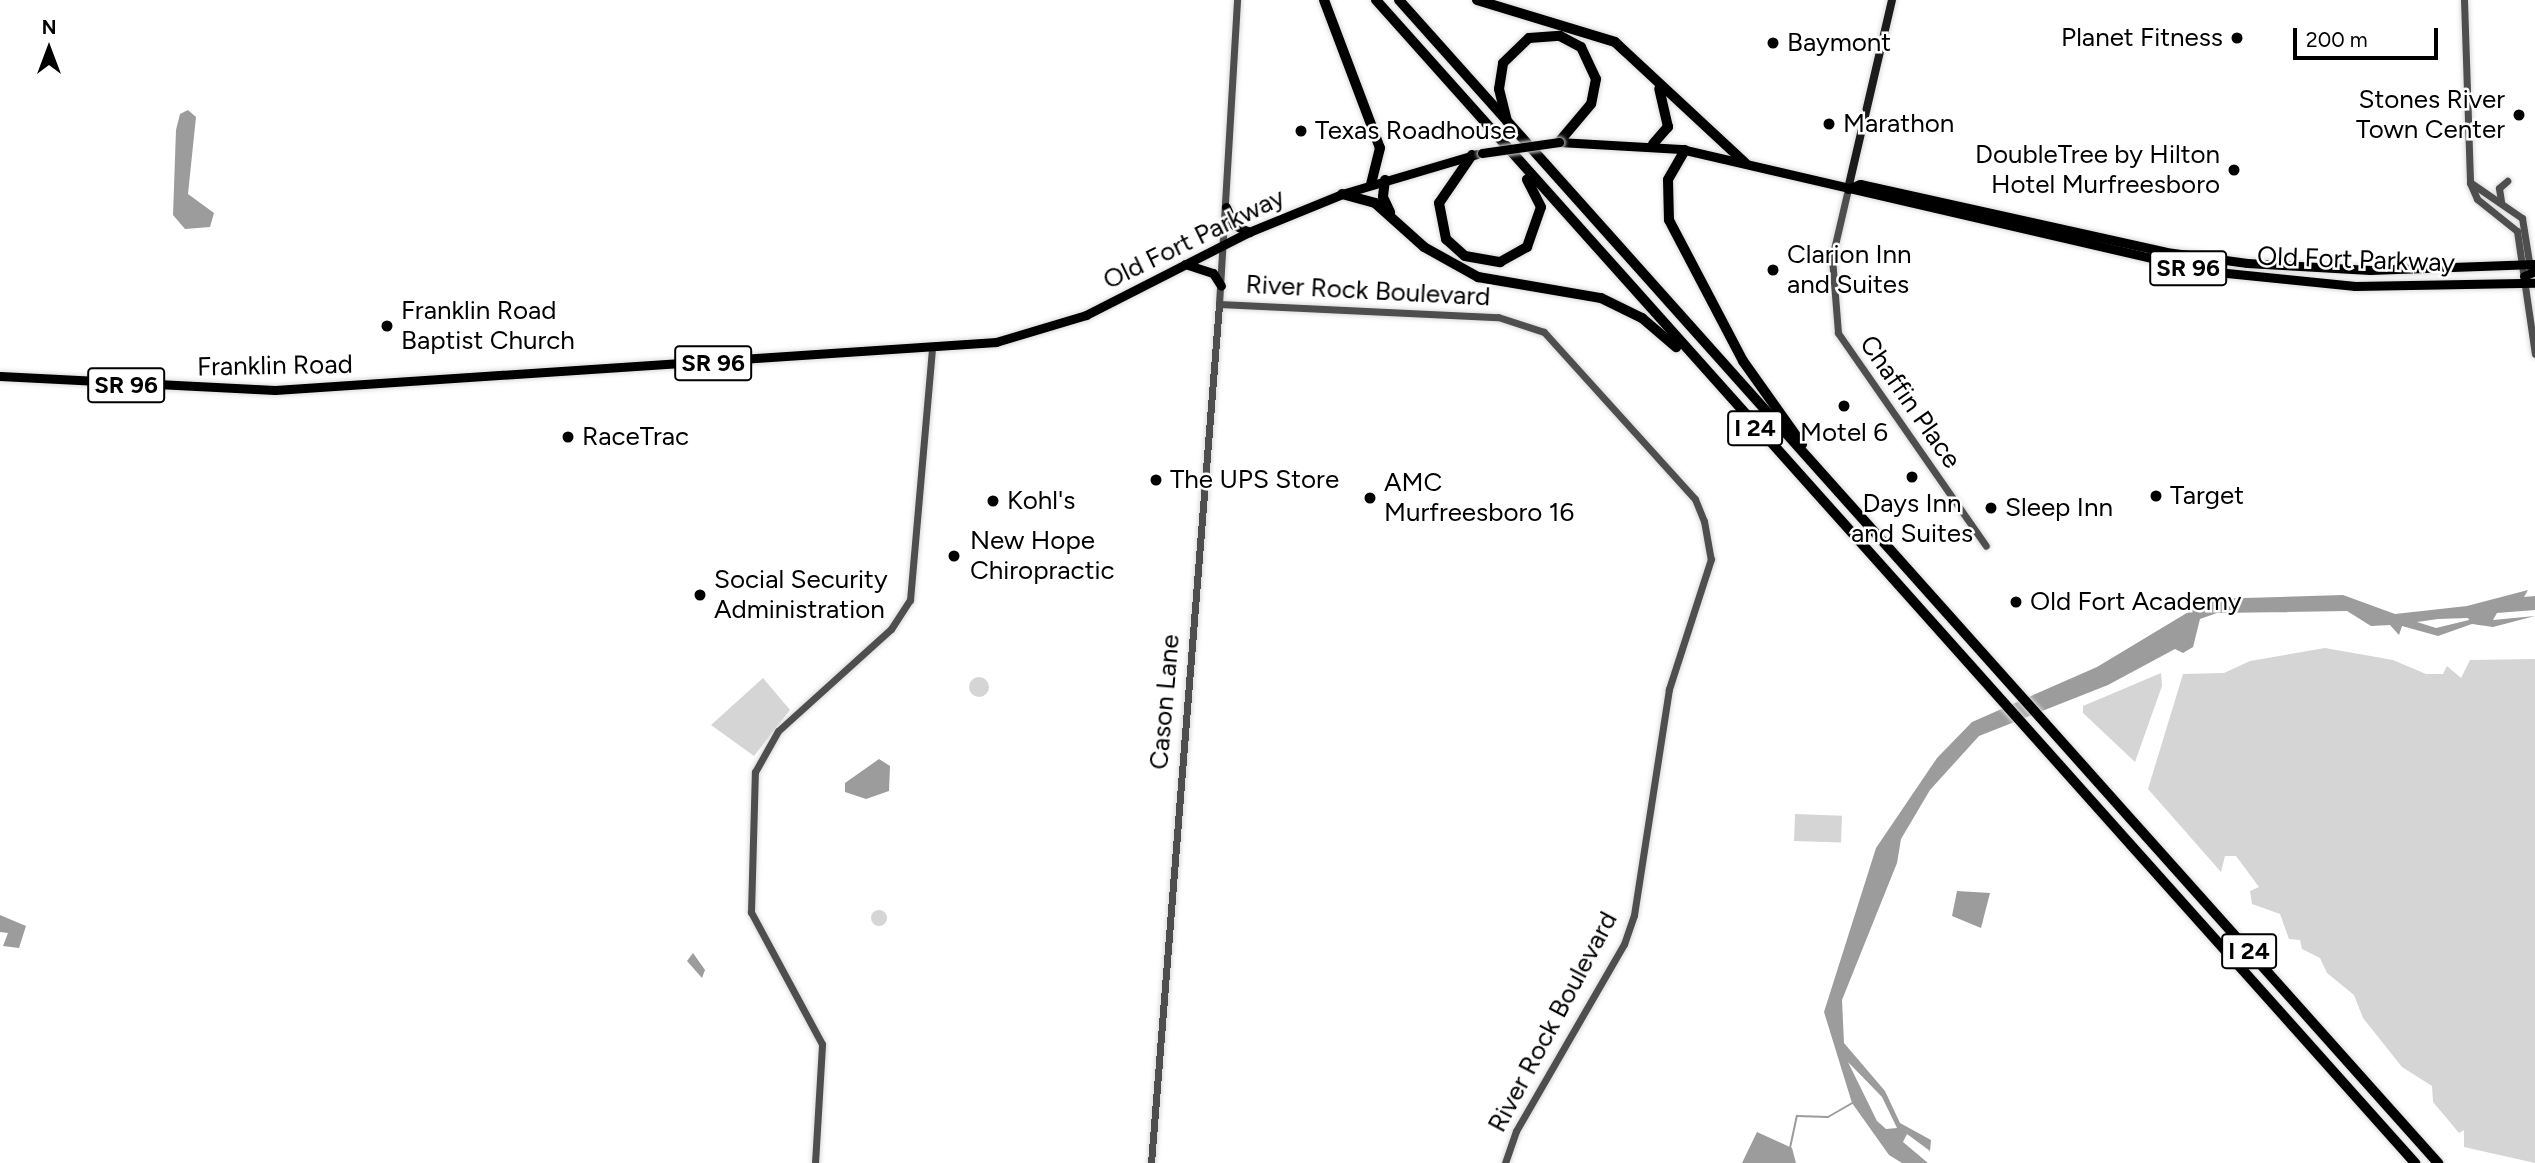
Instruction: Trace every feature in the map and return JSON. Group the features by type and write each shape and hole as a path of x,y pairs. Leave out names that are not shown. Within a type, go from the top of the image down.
{"highway":[{"path":"1324,0 1380,148 1371,185"},
{"name":"I 24","path":"1376,0 1700,366 2415,1163"},
{"name":"I 24","path":"1399,0 1828,482 2008,678 2060,740 2438,1163"},
{"path":"1477,0 1577,26 1638,60 1695,122 1739,151 1745,163"},
{"path":"1508,125 1499,89 1503,62 1529,38 1560,36 1581,47 1596,79 1591,104 1559,142"},
{"path":"1638,60 1665,104 1666,133 1653,144"},
{"path":"1685,150 1666,187 1672,226 1743,361 1828,482"},
{"path":"1477,154 1443,192 1439,215 1454,248 1489,263 1520,253 1536,233 1539,198 1520,163"},
{"path":"1385,180 1383,197 1398,222"},
{"path":"1342,194 1374,203 1424,247 1478,277 1601,298 1642,318 1700,366"}],"main road":[{"path":"1848,189 1892,0"},
{"name":"Old Fort Parkway","path":"551,373 932,349 996,342 1061,325 1249,232 1342,194 1477,154 1559,142 1653,144 1685,150 2207,271 2355,286 2529,272"},
{"name":"Old Fort Parkway","path":"1848,189 1860,184 2234,261 2370,270 2529,272"},
{"path":"1226,207 1234,225 1249,232"},
{"path":"1185,264 1213,274 1220,286"},
{"name":"Franklin Road","path":"0,376 275,390 551,373"}],"street":[{"name":"Cason Lane","path":"1151,1163 1224,244 1237,0"},
{"path":"2463,0 2470,183 2479,201 2515,227 2529,272"},
{"path":"2501,201 2499,188 2507,181"},
{"path":"2470,183 2501,201 2522,218 2535,354"},
{"name":"Chaffin Place","path":"1848,189 1832,258 1830,298 1838,334 1986,545"},
{"name":"River Rock Boulevard","path":"1219,304 1498,317 1544,332 1695,499 1704,521 1711,559 1669,689 1634,915 1623,944 1516,1131 1505,1163"},
{"path":"815,1163 822,1044 751,912 755,772 778,731 890,630 910,600 932,349"}],"shaded area":[{"path":"188,110 196,117 188,194 214,213 210,227 185,229 173,215 176,130 180,114"},
{"path":"2528,590 2524,597 2535,596 2535,610 2497,613 2493,620 2535,616 2493,627 2472,624 2438,636 2402,626 2399,635 2390,625 2371,626 2347,611 2217,613 2200,619 2193,647 2183,653 2175,649 2108,685 1979,736 1930,790 1901,839 1897,863 1842,1000 1844,1043 1885,1091 1900,1123 1931,1140 1930,1151 1907,1134 1903,1142 1928,1163 1902,1163 1889,1155 1852,1103 1824,1012 1876,848 1937,758 1972,722 2097,667 2210,599 2343,595 2395,614 2467,606","holes":["2468,618 2469,620 2436,628 2417,622","1848,1062 1882,1097 1897,1128 1886,1129 1877,1121"]},
{"path":"2325,648 2393,660 2426,674 2443,674 2447,666 2461,678 2470,660 2535,659 2535,1163 2464,1147 2464,1130 2459,1133 2433,1102 2432,1086 2402,1067 2363,1018 2354,995 2327,973 2320,958 2302,949 2300,940 2289,939 2280,914 2252,904 2250,891 2259,887 2236,856 2225,856 2221,872 2148,789 2183,674 2224,673 2250,661"},
{"path":"2161,673 2162,686 2135,762 2083,713 2083,706"},
{"path":"979,677 986,680 989,687 986,694 979,697 972,694 969,687 972,680"},
{"path":"763,678 790,710 754,756 711,725"},
{"path":"879,759 890,766 889,791 866,799 845,792 845,783"},
{"path":"1795,814 1842,816 1841,843 1794,841"},
{"path":"1957,891 1990,893 1981,928 1952,916"},
{"path":"879,910 885,912 885,924 879,926 873,924 871,918 873,912"},
{"path":"0,915 26,926 19,948 3,946 8,933 0,932"},
{"path":"693,953 705,970 702,978 687,961"},
{"path":"1757,1132 1792,1148 1796,1163 1742,1163"}],"waterway":[{"path":"1790,1148 1797,1116 1828,1117 1852,1103"}],"place":[{"name":"Planet Fitness","path":"2237,38"},
{"name":"Baymont","path":"1773,43"},
{"name":"Stones River Town Center","path":"2519,115"},
{"name":"Marathon","path":"1829,124"},
{"name":"Texas Roadhouse","path":"1301,131"},
{"name":"DoubleTree by Hilton Hotel Murfreesboro","path":"2234,170"},
{"name":"Clarion Inn and Suites","path":"1773,270"},
{"name":"Franklin Road Baptist Church","path":"387,326"},
{"name":"Motel 6","path":"1844,406"},
{"name":"RaceTrac","path":"568,437"},
{"name":"Days Inn and Suites","path":"1912,477"},
{"name":"The UPS Store","path":"1156,480"},
{"name":"Target","path":"2156,496"},
{"name":"AMC Murfreesboro 16","path":"1370,498"},
{"name":"Kohl's","path":"993,501"},
{"name":"Sleep Inn","path":"1991,508"},
{"name":"New Hope Chiropractic","path":"954,556"},
{"name":"Social Security Administration","path":"700,595"},
{"name":"Old Fort Academy","path":"2016,602"}]}
